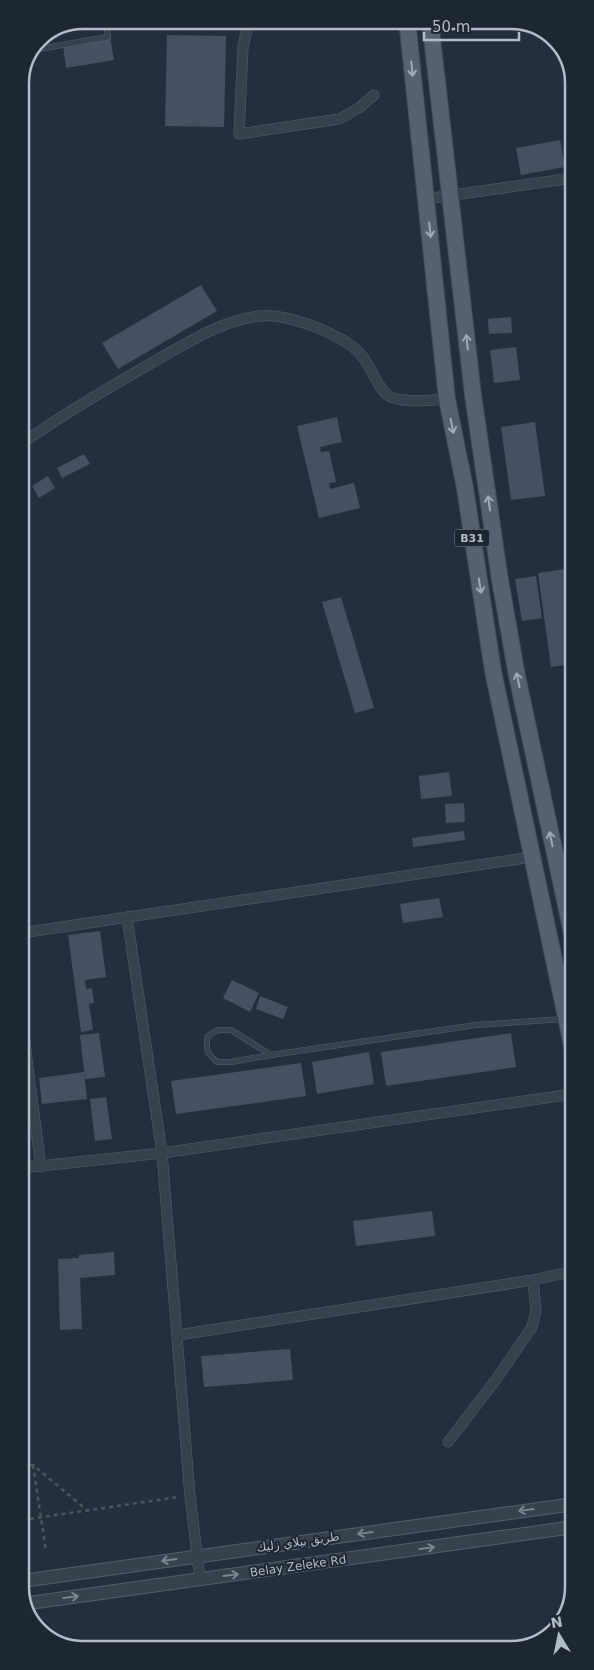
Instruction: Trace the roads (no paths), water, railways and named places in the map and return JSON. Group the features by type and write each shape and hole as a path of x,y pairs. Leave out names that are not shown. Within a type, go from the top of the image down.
{"main road":[{"name":"B31","path":"408,29 447,399 465,488 493,671 565,1010"},
{"name":"B31","path":"431,29 473,395 500,580 544,806 565,902"},
{"path":"524,811 544,806"}],"street":[{"path":"247,29 243,47 239,134 339,119 359,108 374,95"},
{"path":"426,199 565,179"},
{"path":"29,438 68,411 214,327 261,316 277,316 332,333 352,345 370,364 385,393 394,398 421,401 447,399"},
{"path":"29,932 532,857"},
{"path":"128,917 162,1153 190,1496 200,1579"},
{"path":"29,1093 41,1167"},
{"path":"29,1168 162,1153 565,1095"},
{"path":"178,1335 533,1280 565,1273"},
{"path":"448,1442 495,1382 532,1326 536,1311 533,1280"},
{"name":"طريق بيلاي زليك","path":"29,1580 565,1505"},
{"name":"Belay Zeleke Rd","path":"31,1603 565,1528"}],"lane":[{"path":"41,49 108,37 107,29"},
{"path":"271,1055 231,1030 218,1030 208,1036 206,1047 209,1055 217,1062 230,1062 476,1025 565,1019"}]}
